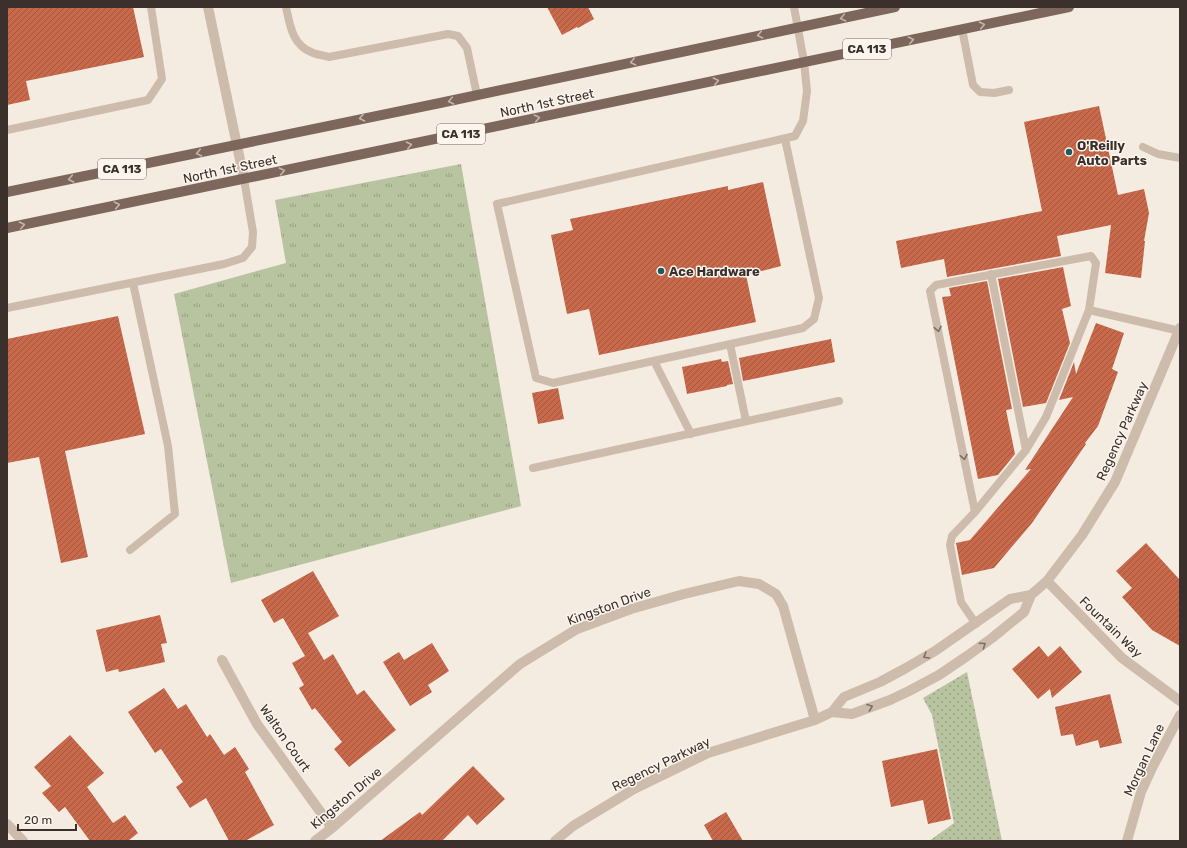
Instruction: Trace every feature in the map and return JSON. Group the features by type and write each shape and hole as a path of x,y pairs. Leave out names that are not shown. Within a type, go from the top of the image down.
{"main road":[{"name":"North 1st Street","path":"7,192 895,7"},
{"name":"North 1st Street","path":"7,228 1069,7"}],"street":[{"path":"208,7 244,179"},
{"name":"Regency Parkway","path":"832,712 852,714 909,691 939,675 992,638 1024,612 1031,595 1047,581 1082,535 1115,482 1180,330"},
{"name":"Kingston Drive","path":"315,841 332,828 520,664 577,629 631,609 684,594 739,581 759,584 776,594 783,606 815,720"},
{"name":"Fountain Way","path":"1047,581 1122,658 1180,701"},
{"name":"Regency Parkway","path":"555,841 573,826 634,789 708,753 815,720 832,712 844,697 880,682 935,651 1010,599 1031,595"},
{"name":"Walton Court","path":"222,660 257,724 332,828"},
{"name":"Morgan Lane","path":"1127,841 1141,792 1180,715"},
{"path":"7,824 23,841"}],"lane":[{"path":"7,130 148,100 162,79 151,7"},
{"path":"286,7 290,29 298,44 311,52 329,57 448,34 458,36 467,48 477,95"},
{"path":"785,139 819,298 814,319 803,328 553,383 536,378 497,204 795,136 803,121 808,91 794,7"},
{"path":"962,29 973,85 980,92 994,93 1009,90"},
{"path":"1143,147 1158,154 1180,158"},
{"path":"7,308 224,264 243,258 252,247 252,232 244,179"},
{"path":"975,512 930,291 936,284 1091,256 1096,263 1089,310 1046,417 1026,450 975,512 952,536 950,545 961,602 976,624"},
{"path":"991,274 1026,450"},
{"path":"130,550 175,514 168,446 133,283"},
{"path":"1089,310 1180,330"},
{"path":"730,344 746,421"},
{"path":"654,361 691,434"},
{"path":"533,468 839,401"}],"green space":[{"path":"461,164 521,506 231,583 174,294 286,263 275,200"},
{"path":"967,672 1002,841 929,841 954,823 932,715 923,698"}],"building":[{"path":"7,7 133,7 144,57 26,81 30,100 7,105"},
{"path":"547,7 588,7 594,19 562,35"},
{"path":"1099,106 1118,195 1144,189 1149,213 1144,241 1141,278 1105,273 1111,225 1057,236 1061,256 947,277 944,259 901,268 896,241 1042,211 1024,122"},
{"name":"Ace Hardware","path":"763,182 781,266 746,275 756,322 599,355 589,309 567,314 551,235 573,230 570,219 728,186 728,190"},
{"path":"1063,267 1071,306 1062,309 1070,343 1046,403 1023,407 998,279"},
{"path":"987,281 1012,409 1006,410 1015,454 998,475 978,479 942,297 951,296 949,288"},
{"path":"118,316 145,434 65,451 88,557 61,563 39,457 7,463 7,339"},
{"path":"1096,323 1124,333 1112,369 1118,372 1098,426 1032,523 994,568 962,575 956,543 970,540 1031,469 1025,470 1073,397 1059,400 1074,362 1076,374"},
{"path":"831,339 835,362 743,381 739,358"},
{"path":"721,359 722,362 728,361 733,384 687,394 682,367"},
{"path":"558,388 564,419 538,424 532,393"},
{"path":"1146,543 1180,580 1180,646 1152,630 1122,597 1132,588 1116,571"},
{"path":"313,571 339,616 308,633 324,660 333,654 357,695 364,690 396,730 349,767 334,749 342,742 315,708 312,710 299,688 304,685 292,663 305,656 283,618 274,623 261,600"},
{"path":"160,615 167,643 161,644 165,662 119,672 118,669 106,672 96,630"},
{"path":"432,643 449,671 428,685 432,692 410,706 383,662 399,652 404,660"},
{"path":"1039,646 1048,657 1060,646 1082,672 1052,698 1050,689 1038,699 1012,669"},
{"path":"164,688 178,709 186,704 207,737 210,734 224,755 235,747 249,769 245,772 274,825 245,841 229,841 206,798 190,808 176,787 183,782 161,749 155,753 128,712"},
{"path":"1110,694 1122,743 1100,748 1098,740 1076,746 1073,734 1061,736 1055,707"},
{"path":"70,735 104,773 87,787 113,823 125,815 138,833 128,841 90,841 65,807 59,812 42,793 51,786 34,767"},
{"path":"937,749 951,819 928,824 923,800 891,807 882,761"},
{"path":"473,766 505,799 477,825 468,815 442,841 380,841 420,812 422,815"},
{"path":"726,812 743,841 713,841 704,825"}],"place":[{"name":"O'Reilly Auto Parts","path":"1069,152"},
{"name":"Ace Hardware","path":"661,271"}]}
